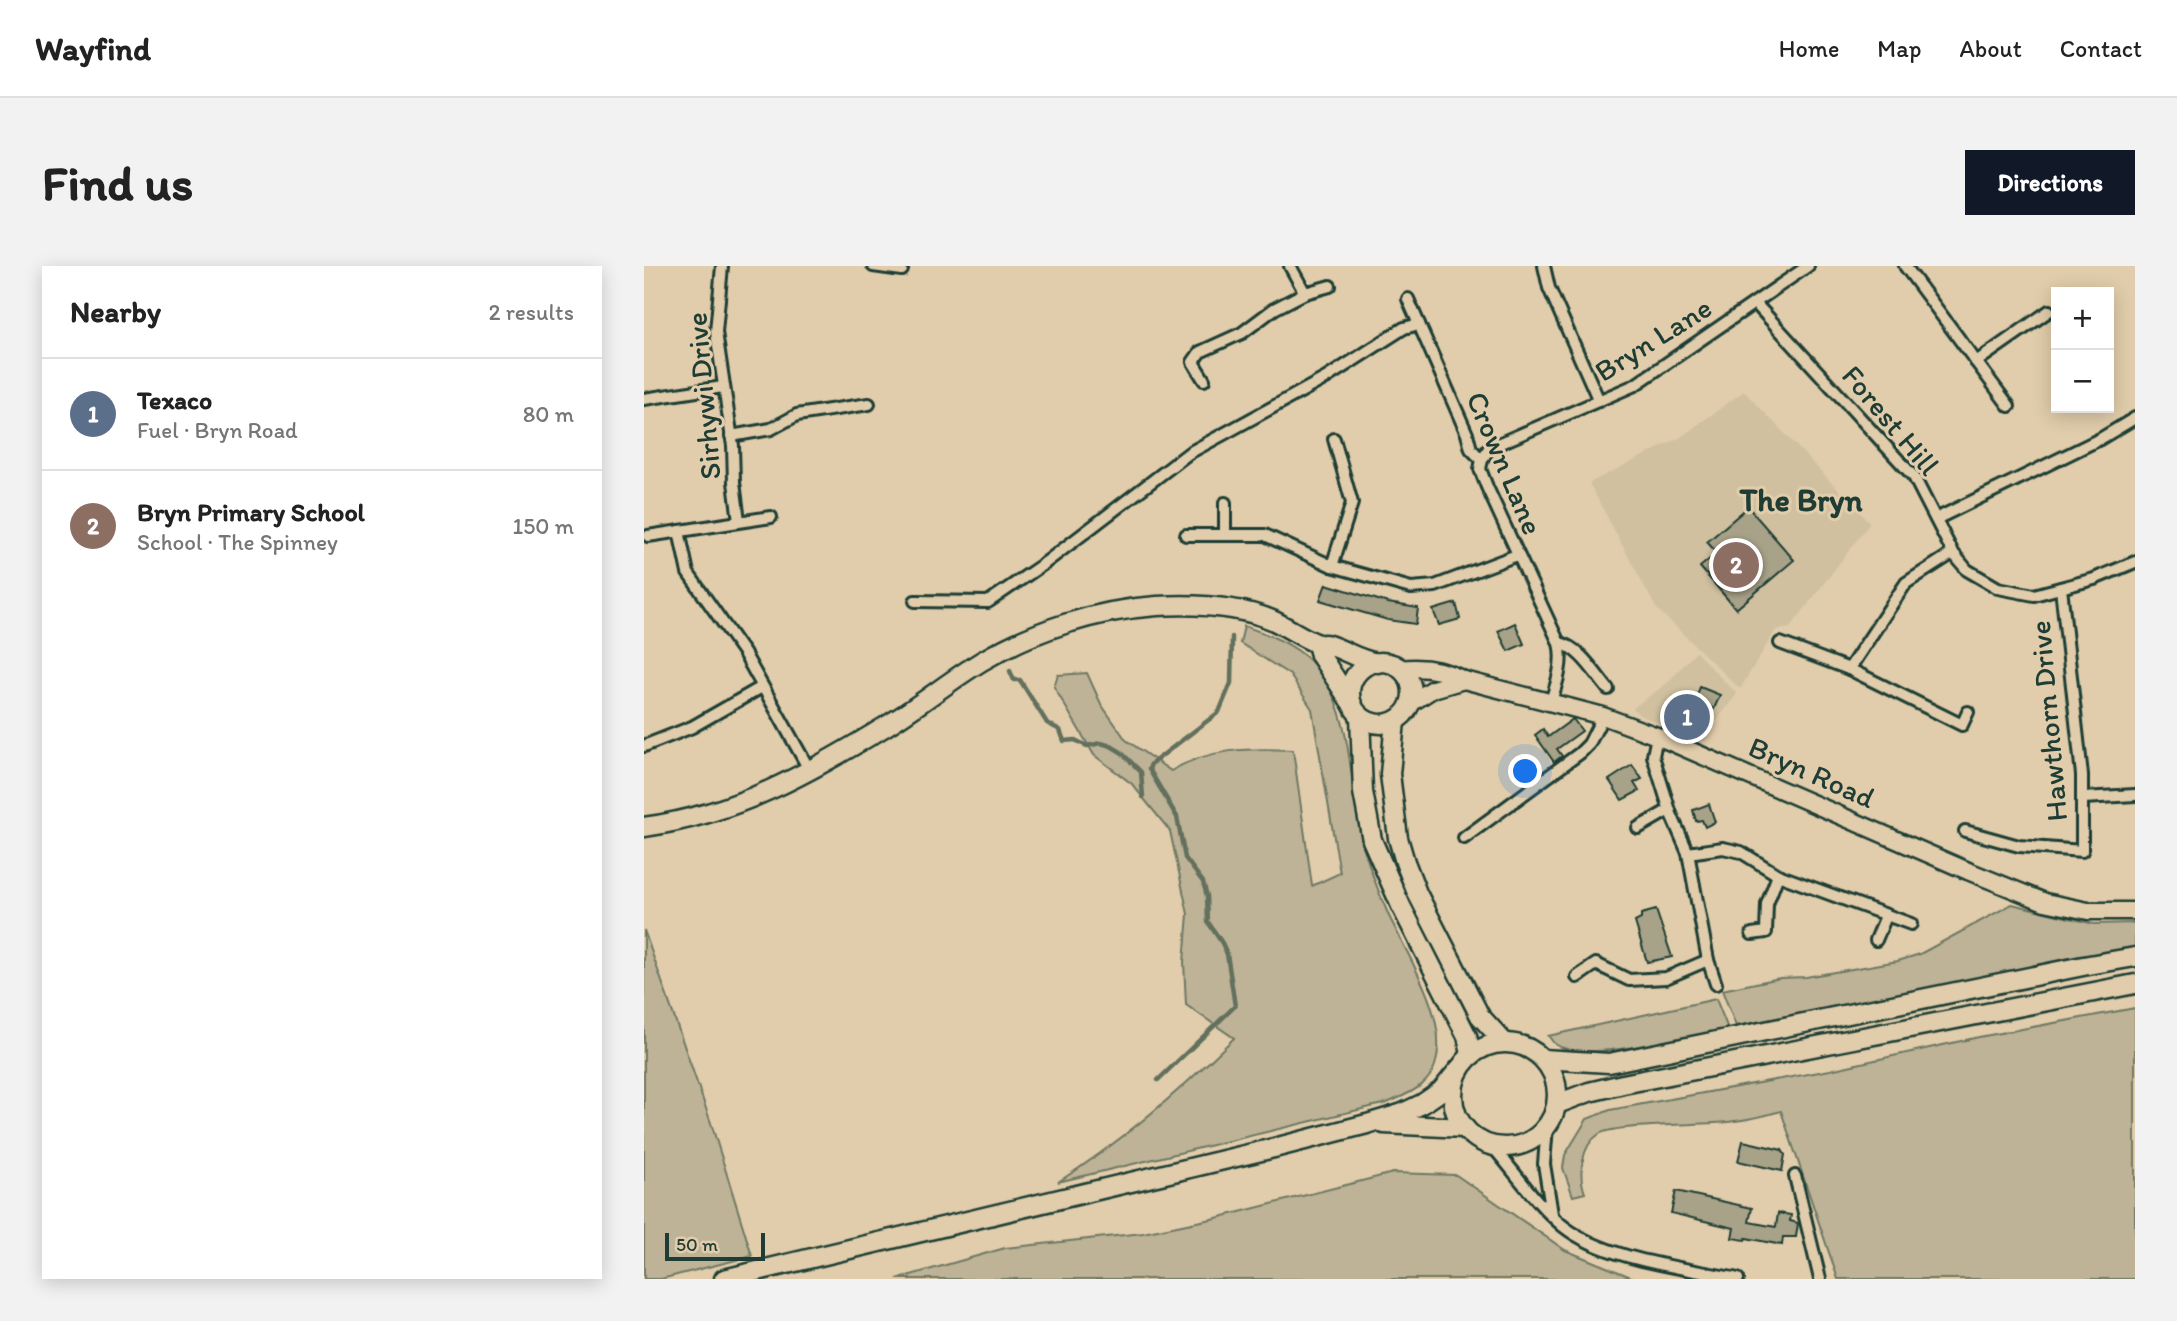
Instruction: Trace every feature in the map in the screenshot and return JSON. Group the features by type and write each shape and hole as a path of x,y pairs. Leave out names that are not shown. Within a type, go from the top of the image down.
{"main road":[{"path":"644,827 673,823 733,807 810,771 887,726 983,660 1026,638 1083,620 1157,606 1234,610 1269,619 1317,644 1328,644 1361,660 1391,664 1400,669 1409,680 1411,703 1406,712 1395,721 1375,724 1357,712 1320,655 1317,644"},
{"path":"1378,663 1359,672 1354,679 1350,697 1357,712 1363,792 1373,841 1390,883 1467,1036 1471,1054"},
{"path":"1395,721 1390,774 1398,838 1405,862 1417,893 1480,1016 1504,1042"},
{"path":"1543,1059 1609,1063 2135,957"},
{"path":"1557,1104 1589,1092 1623,1084 2135,984"},
{"path":"724,1279 1274,1148 1403,1113 1441,1091 1458,1069 1471,1054 1486,1045 1504,1042 1518,1044 1543,1059 1552,1072 1557,1088 1557,1104 1547,1126 1536,1137 1522,1144 1507,1147 1481,1142 1464,1128 1455,1115 1453,1083 1458,1069"},
{"path":"1367,1124 1464,1128"}],"street":[{"name":"Sirhywi Drive","path":"722,266 716,332 731,436 739,521"},
{"path":"873,266 902,270"},
{"path":"1290,266 1305,293"},
{"path":"1544,266 1549,288 1599,401"},
{"name":"Bryn Lane","path":"1482,460 1489,448 1635,385 1808,266"},
{"path":"1905,266 1933,300 2009,406"},
{"path":"1204,380 1193,362 1200,352 1242,333 1274,309 1305,293 1330,286"},
{"name":"Crown Lane","path":"1408,299 1467,434 1471,449 1482,460 1480,469 1487,487 1559,643 1560,666 1551,701"},
{"name":"Forest Hill","path":"1755,303 1914,477 1953,553 1967,570 1998,588 2034,595 2094,579 2135,562"},
{"path":"1976,362 2049,311"},
{"path":"915,601 988,602 1045,563 1189,453 1326,378 1404,328 1419,324"},
{"path":"644,399 723,387"},
{"path":"731,436 771,429 797,415 869,404"},
{"path":"1936,519 2100,439 2135,418"},
{"path":"1332,566 1352,503 1334,439"},
{"path":"1224,503 1224,535"},
{"path":"648,536 771,517"},
{"path":"679,531 688,573 744,653 810,771"},
{"path":"1186,535 1265,535 1332,566 1395,584 1424,588 1517,555"},
{"path":"1849,669 1906,583 1953,553"},
{"name":"Hawthorn Drive","path":"1965,831 2019,846 2082,850 2083,798 2061,588"},
{"name":"Crown Lane","path":"1559,643 1576,652 1608,689"},
{"path":"1780,643 1849,669 1962,725 1968,712"},
{"name":"Bryn Road","path":"1400,669 1428,668 1603,716 1657,736 2045,902 2088,911 2135,911"},
{"path":"1411,703 1433,689 1464,680"},
{"path":"644,746 692,727 762,687"},
{"path":"1464,838 1580,753 1589,744 1603,716"},
{"path":"1657,736 1653,756 1669,810 1688,853 1708,960 1716,984"},
{"path":"2083,798 2135,795"},
{"path":"1638,828 1669,810"},
{"path":"1688,853 1723,848 1741,852 1778,875 1911,924"},
{"path":"1752,934 1766,932 1767,904 1778,875"},
{"path":"1876,940 1886,916"},
{"path":"1577,977 1596,964 1629,980 1667,978 1708,960"},
{"path":"1547,1126 1544,1164 1552,1217"},
{"path":"1492,1146 1552,1217 1566,1229 1602,1250 1738,1279"},
{"path":"1795,1176 1820,1279"}],"shaded area":[{"path":"1744,391 1870,523 1790,628 1776,630 1740,689 1656,608 1589,483 1681,437"},
{"path":"1244,626 1298,650 1323,676 1333,694 1345,733 1366,855 1389,916 1429,998 1434,1016 1438,1049 1433,1071 1422,1085 1387,1103 1058,1182 1105,1150 1150,1114 1234,1038 1186,1005 1184,962 1188,914 1170,831 1132,784 1094,755 1054,687 1058,675 1087,673 1101,704 1126,740 1171,771 1185,763 1230,751 1293,750 1312,886 1340,873 1312,709 1290,675 1240,643"},
{"path":"1696,652 1737,694 1707,733 1705,741 1639,715 1633,708 1666,684"},
{"path":"2012,904 2094,924 2135,923 2135,947 1736,1026 1722,990 1780,978 1806,977 1898,961 1920,954"},
{"path":"644,930 711,1123 752,1256 661,1279 644,1279"},
{"path":"1716,999 1728,1029 1639,1046 1588,1051 1555,1044 1548,1036"},
{"path":"2135,1008 2135,1279 1838,1279 1781,1111 1735,1121 1623,1128 1599,1134 1588,1146 1583,1161 1585,1193 1573,1196 1563,1168 1565,1155 1587,1119 1610,1110 1830,1070 1979,1037"},
{"path":"1393,1173 1456,1175 1565,1250 1636,1279 897,1279 1005,1248 1143,1233 1216,1218"}],"building":[{"path":"1748,507 1794,560 1736,609 1700,567 1717,553 1707,542","holes":["1742,545 1760,567 1744,580 1726,558"]},
{"path":"1326,584 1388,603 1418,608 1416,624 1388,620 1320,600"},
{"path":"1456,603 1460,619 1439,625 1433,610"},
{"path":"1515,623 1524,644 1508,651 1498,631"},
{"path":"1700,687 1720,695 1714,709 1695,701"},
{"path":"1573,719 1582,731 1557,749 1562,756 1554,762 1535,735 1543,729 1548,737"},
{"path":"1632,765 1642,779 1634,783 1639,791 1622,800 1609,780"},
{"path":"1709,804 1715,822 1705,827 1702,820 1696,821 1693,810"},
{"path":"1656,910 1672,957 1647,962 1635,922 1641,919 1641,914"},
{"path":"1743,1141 1782,1150 1785,1155 1782,1171 1738,1161"},
{"path":"1676,1191 1752,1208 1749,1222 1776,1227 1778,1213 1791,1215 1790,1221 1798,1223 1796,1237 1783,1237 1782,1245 1732,1238 1734,1228 1671,1213"}],"waterway":[{"path":"1158,1080 1235,1006 1227,954 1208,922 1207,896 1203,882 1185,858 1177,817 1149,769 1151,764 1219,712 1231,683 1232,637"},
{"path":"1010,671 1014,680 1020,680 1047,723 1060,730 1064,741 1075,740 1087,746 1101,743 1121,752 1141,772 1143,797"}],"place":[{"name":"Bryn Primary School","path":"1736,565"},
{"name":"Texaco","path":"1687,717"}],"district":[{"name":"The Bryn","path":"1801,500"}]}
